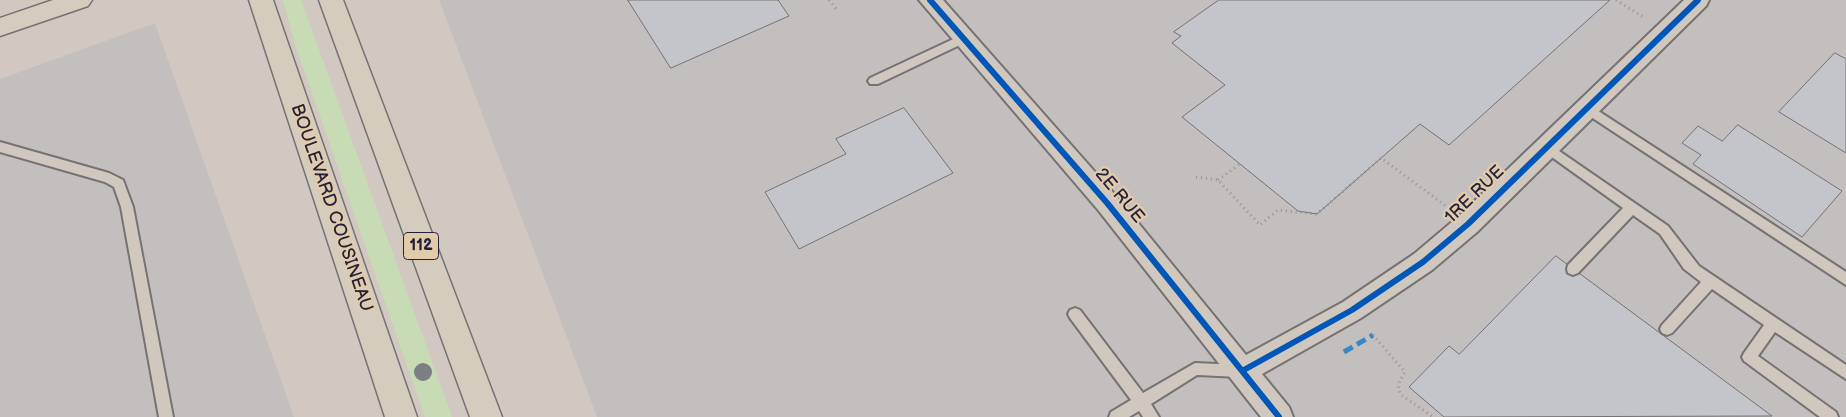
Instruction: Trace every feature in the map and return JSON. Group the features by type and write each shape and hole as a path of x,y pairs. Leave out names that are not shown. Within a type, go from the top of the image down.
{"main road":[{"path":"0,27 80,0"},
{"name":"BOULEVARD COUSINEAU","path":"261,0 402,417"},
{"name":"112","path":"331,0 486,417"}],"street":[{"name":"2E RUE","path":"930,0 962,39 1108,204 1279,417"},
{"name":"1RE RUE","path":"1242,371 1352,310 1423,262 1468,224 1664,30 1698,0"}],"lane":[{"path":"874,81 962,39"},
{"path":"1586,108 1846,279"},
{"path":"0,146 109,178 119,184 127,207 166,417"},
{"path":"1546,147 1664,230 1685,262 1846,373"},
{"path":"1573,269 1632,207"},
{"path":"1667,329 1711,281"},
{"path":"1075,314 1152,417"},
{"path":"1774,323 1749,357 1831,417"},
{"path":"1116,417 1195,369 1242,371"}],"path":[{"path":"829,0 837,10"},
{"path":"1616,0 1664,30"},
{"path":"1196,177 1218,180 1260,225 1278,210 1317,214 1381,158 1468,224"},
{"path":"1218,180 1240,164"},
{"path":"1374,335 1405,372 1397,380 1396,386 1399,391 1415,407 1427,411 1433,417"},
{"path":"1427,411 1427,417"}],"shaded area":[{"path":"439,0 1846,0 1846,417 597,417"},
{"path":"155,23 294,417 0,417 0,79"}],"green space":[{"path":"283,0 301,0 452,417 425,417 295,44"}],"building":[{"path":"628,0 778,0 789,16 671,68"},
{"path":"1219,0 1610,0 1449,145 1420,124 1317,214 1298,211 1182,117 1225,85 1172,43 1181,36 1174,32"},
{"path":"1835,53 1846,59 1846,153 1779,112"},
{"path":"904,108 953,173 799,249 765,192 846,154 836,139"},
{"path":"1738,125 1842,191 1802,237 1693,164 1701,155 1682,143 1698,126 1722,141"},
{"path":"1556,256 1772,416 1444,417 1409,387 1449,346 1459,354"}],"marked path":[{"path":"1344,352 1373,335"}],"cycle path":[{"path":"930,0 1108,204 1279,417"},
{"path":"1242,371 1352,310 1423,262 1468,224 1665,30 1698,0"}]}
